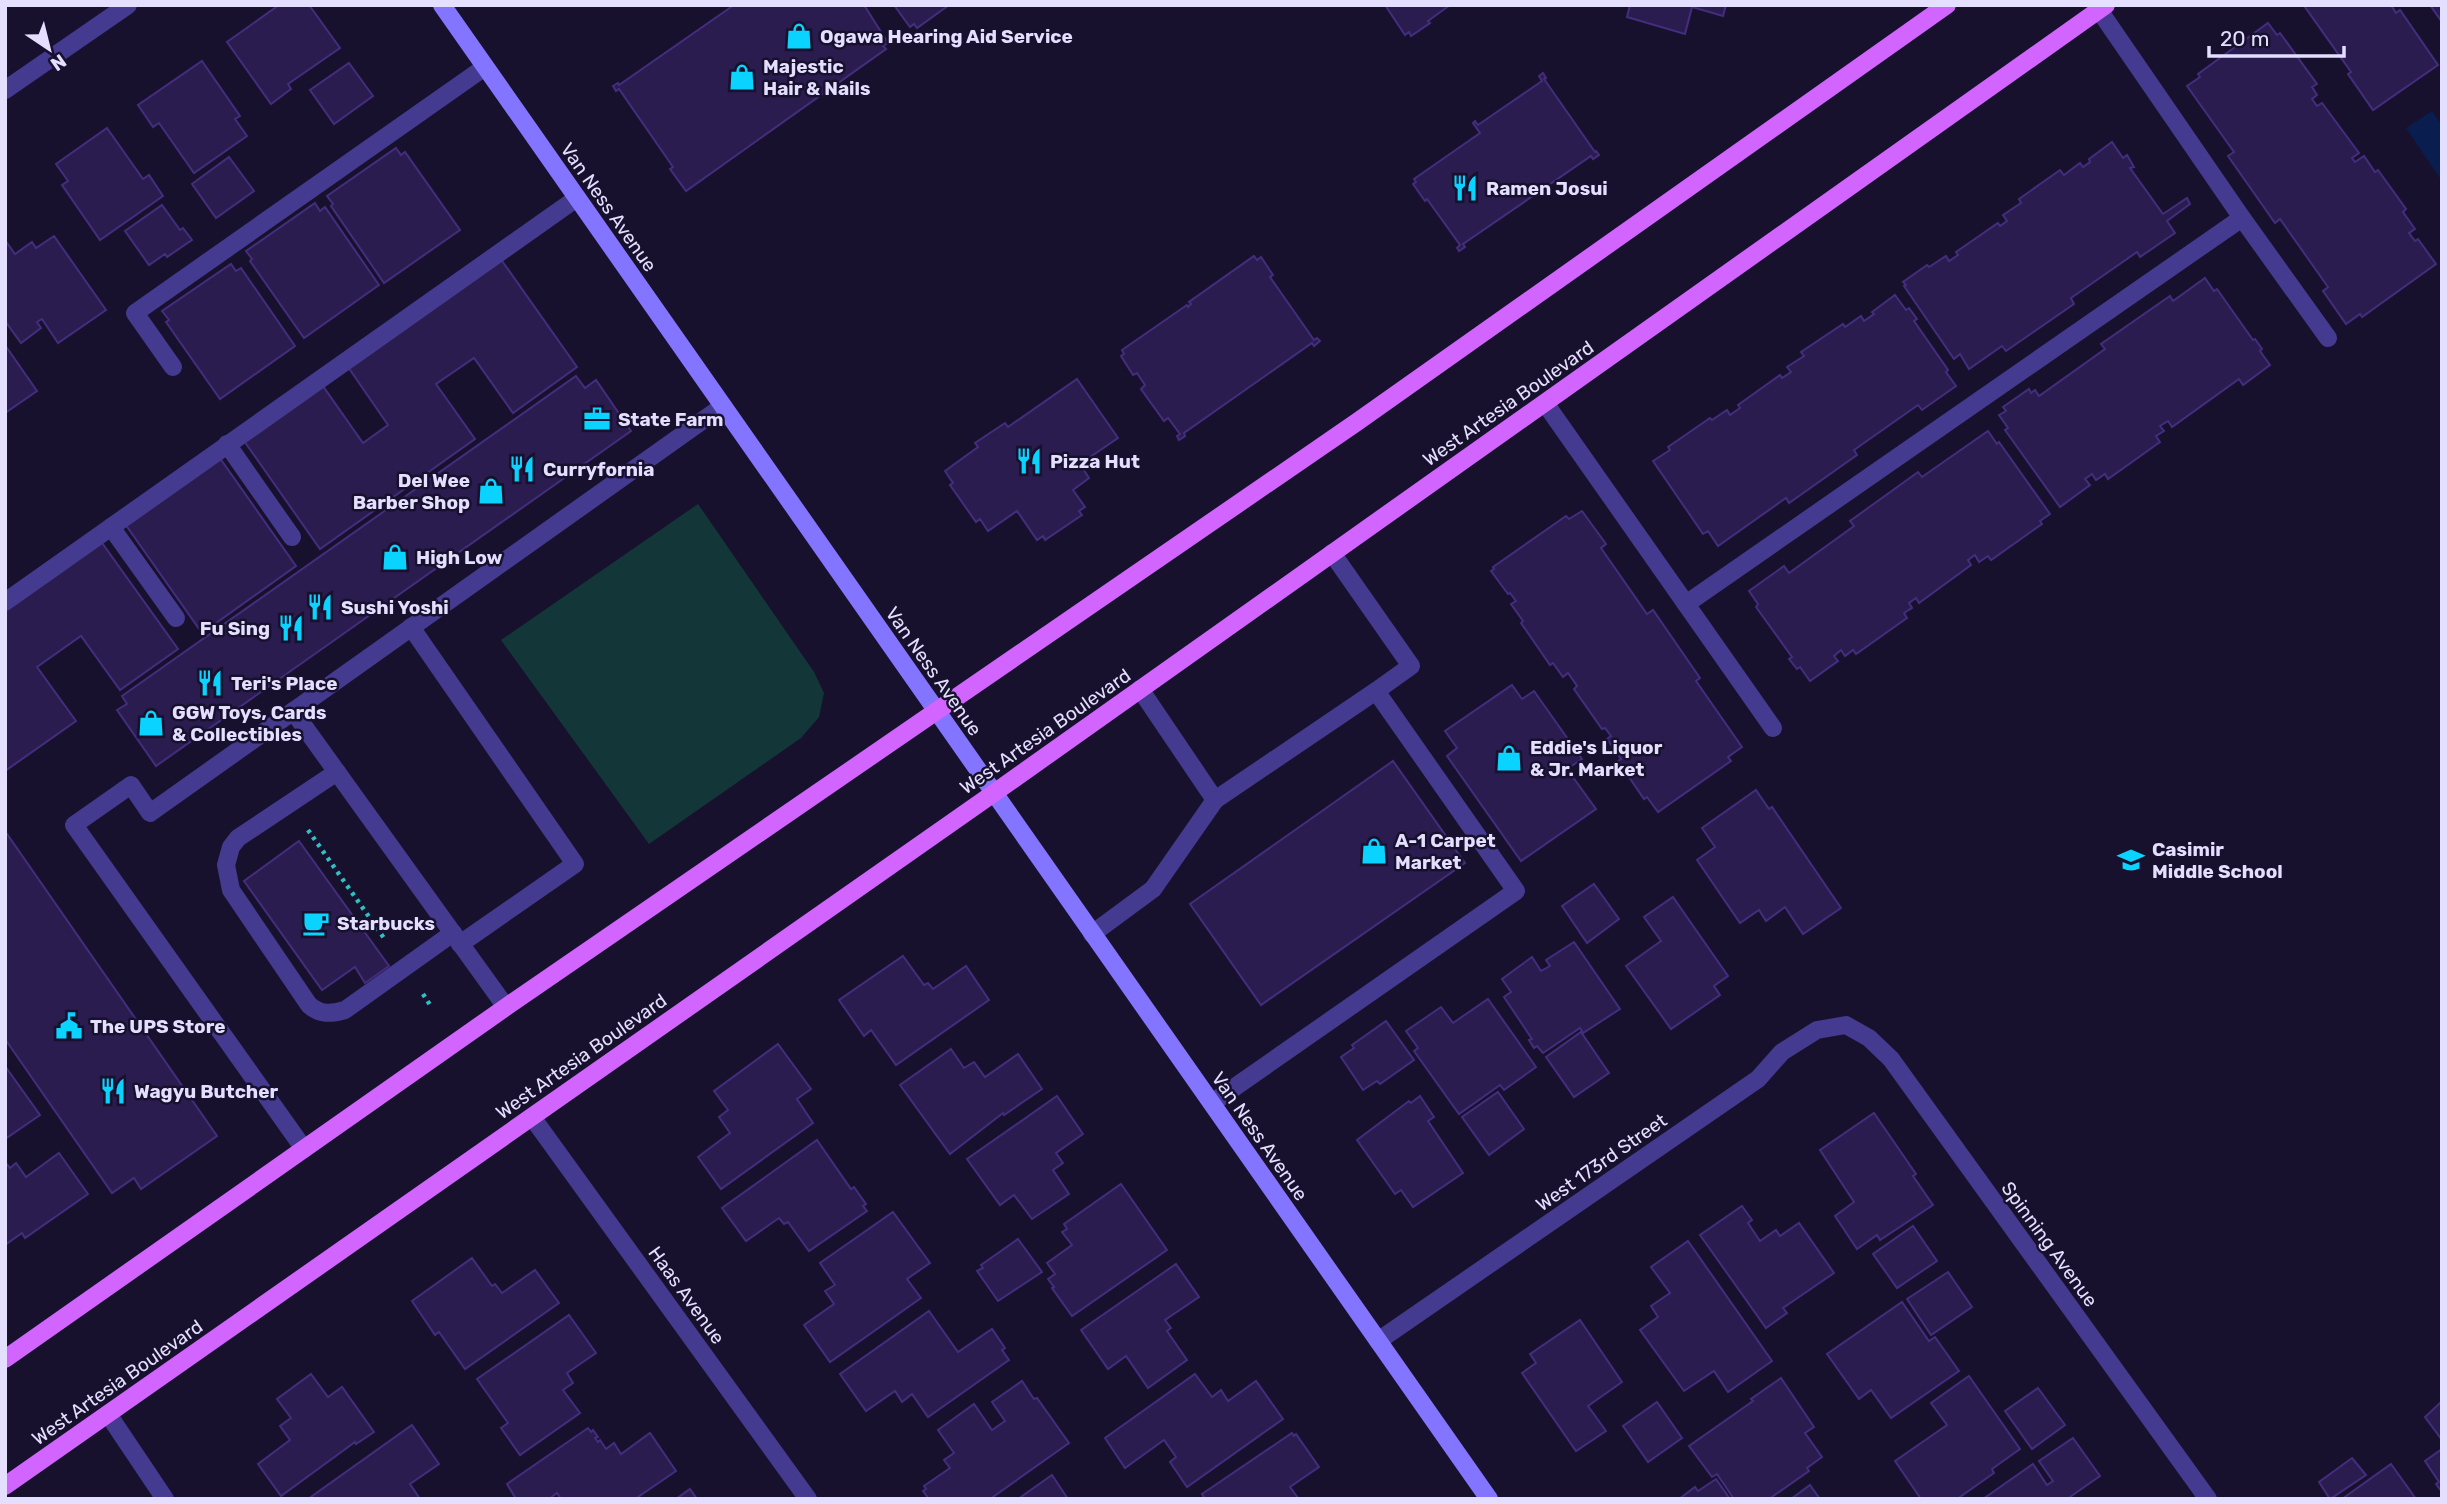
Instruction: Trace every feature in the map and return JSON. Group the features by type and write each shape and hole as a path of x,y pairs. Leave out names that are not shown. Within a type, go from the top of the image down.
{"main road":[{"name":"Van Ness Avenue","path":"442,5 1489,1499"},
{"path":"5,1359 506,1007 1345,430 1947,5"},
{"name":"West Artesia Boulevard","path":"5,1486 994,793 2102,8"}],"street":[{"path":"5,90 128,5"},
{"path":"2102,8 2242,218 2328,338"},
{"path":"173,366 135,313 485,67"},
{"path":"5,601 577,198"},
{"path":"1686,604 2242,218"},
{"path":"1545,403 1773,728"},
{"path":"304,1149 75,825 131,785 150,813 723,406"},
{"path":"227,444 292,537"},
{"path":"111,527 176,618"},
{"path":"1092,934 1153,889 1215,800 1411,666 1332,553"},
{"path":"337,772 238,838 228,855 226,876 231,890 315,1010 334,1013 345,1010 405,968 575,864 411,627"},
{"path":"1140,689 1215,800"},
{"path":"1212,1104 1516,891 1376,691"},
{"path":"293,711 506,1007"},
{"name":"West 173rd Street","path":"1378,1341 1758,1079 1782,1052 1817,1030 1846,1025"},
{"name":"Spinning Avenue","path":"1846,1025 1869,1038 1891,1059 2208,1499"},
{"name":"Haas Avenue","path":"532,1116 808,1499"},
{"path":"108,1414 165,1499"}],"path":[{"path":"289,803 432,1008"}],"green space":[{"path":"698,504 814,672 824,693 819,717 801,738 649,844 501,640"}],"water":[{"path":"2432,111 2442,126 2442,181 2406,128"}],"building":[{"path":"279,5 309,5 340,48 288,84 291,89 271,104 227,42"},
{"path":"734,5 864,5 888,43 883,46 886,49 686,191 670,169 673,167 619,89 616,91 613,86 618,83 619,85"},
{"path":"894,5 949,5 917,28 914,24 910,27"},
{"path":"1385,5 1450,5 1411,36 1409,32 1405,35"},
{"path":"1630,5 1726,5 1723,16 1692,7 1685,34 1627,17"},
{"path":"2391,5 2396,13 2400,10 2438,65 2373,110 2348,74 2351,72 2305,7"},
{"path":"2430,5 2442,5 2442,22"},
{"path":"2268,23 2277,35 2280,33 2317,84 2312,87 2317,95 2312,99 2317,106 2322,103 2359,153 2352,158 2355,162 2364,156 2375,172 2378,170 2406,209 2403,212 2415,229 2409,233 2415,241 2418,239 2436,264 2362,317 2360,314 2346,324 2323,291 2328,287 2280,219 2275,223 2228,156 2234,152 2187,86 2200,77 2198,74"},
{"path":"202,61 240,116 235,119 247,136 194,173 159,123 153,127 138,105"},
{"path":"349,63 373,96 334,124 310,90"},
{"path":"1543,73 1546,78 1544,79 1599,155 1593,159 1591,156 1463,244 1465,247 1459,251 1457,248 1460,245 1413,184 1416,182 1414,179 1480,133 1473,123 1475,121 1478,125 1542,81 1539,76"},
{"path":"107,128 143,179 149,175 163,196 100,240 62,185 68,181 56,164"},
{"path":"2112,142 2123,158 2127,155 2134,167 2130,168 2163,214 2187,198 2190,204 2167,221 2175,233 2140,257 2137,252 2071,298 2074,304 2006,351 2002,346 1969,369 1960,354 1954,359 1903,282 1927,265 1929,267 1946,256 1949,261 1958,255 1956,252 1998,223 2000,226 2007,221 2003,215 2021,203 2019,199 2060,170 2064,175 2080,163 2083,167 2090,162 2089,159"},
{"path":"396,148 401,155 405,152 460,230 384,283 331,206 333,204 327,196"},
{"path":"229,157 254,191 216,218 192,184"},
{"path":"315,203 320,211 325,207 379,285 304,338 250,261 252,259 246,251"},
{"path":"162,205 180,230 183,228 192,240 167,257 165,254 149,265 125,231"},
{"path":"54,236 106,310 58,343 42,319 37,322 41,328 21,343 5,321 5,240 15,254 32,242 36,248"},
{"path":"1254,256 1257,260 1261,257 1273,275 1270,277 1314,340 1317,338 1320,341 1314,346 1312,343 1184,433 1185,436 1179,440 1177,436 1180,434 1168,418 1164,421 1141,389 1145,385 1137,373 1133,375 1121,356 1124,354 1122,350 1187,305 1188,307 1191,304 1189,302"},
{"path":"500,258 577,367 513,413 474,358 436,384 475,439 320,549 242,438 320,382 363,443 388,425 348,367"},
{"path":"231,264 236,271 241,268 295,346 220,399 166,322 169,320 162,311"},
{"path":"2205,278 2214,291 2217,289 2253,340 2255,339 2270,365 2243,385 2239,379 2172,427 2168,421 2160,426 2164,431 2156,436 2160,442 2108,479 2105,474 2096,480 2092,474 2085,479 2090,485 2060,507 2005,430 2008,428 1999,415 2006,411 2003,407 2029,389 2031,393 2035,390 2039,396 2105,349 2101,344 2170,296 2173,301"},
{"path":"1895,295 1917,319 1914,321 1956,386 1922,410 1918,405 1854,450 1857,455 1789,503 1786,498 1718,546 1708,531 1703,534 1653,461 1670,450 1668,447 1710,418 1712,420 1727,410 1730,415 1740,408 1738,405 1780,375 1782,378 1791,372 1787,367 1804,356 1801,352 1843,324 1845,327 1861,316 1864,321"},
{"path":"5,345 37,391 5,413"},
{"path":"576,376 585,388 596,380 631,431 156,766 117,710 127,704 122,696"},
{"path":"1077,379 1118,438 1080,464 1089,478 1073,490 1085,507 1079,511 1082,515 1045,540 1043,536 1037,540 1017,511 988,531 980,519 976,522 950,485 953,483 945,471 978,447 975,443 1005,423 1008,427"},
{"path":"1988,431 1997,444 1999,442 2050,514 2040,521 2042,524 1991,560 1988,556 1979,562 1975,555 1968,560 1971,565 1919,603 1916,598 1909,603 1912,608 1904,613 1907,618 1856,654 1853,650 1845,656 1841,650 1834,656 1838,661 1810,681 1800,667 1797,669 1789,659 1792,657 1756,607 1758,604 1749,591 1784,566 1789,573 1854,526 1850,521 1918,472 1922,477"},
{"path":"217,454 296,566 202,633 123,521"},
{"path":"1582,511 1606,544 1601,548 1647,614 1653,610 1700,678 1696,681 1742,747 1728,757 1731,761 1658,812 1647,797 1644,799 1618,761 1621,759 1607,739 1611,736 1605,728 1602,729 1574,689 1577,686 1568,673 1563,677 1553,663 1550,665 1521,623 1523,621 1511,604 1516,601 1491,571 1566,516 1569,519"},
{"path":"100,540 178,649 120,690 81,636 37,667 76,721 5,771 5,607"},
{"path":"1512,685 1522,699 1534,691 1582,759 1567,769 1596,809 1521,861 1447,756 1457,748 1445,731"},
{"path":"1393,761 1465,863 1261,1005 1190,904"},
{"path":"1756,790 1769,809 1772,807 1841,908 1803,934 1785,907 1766,921 1759,910 1740,923 1697,860 1715,847 1702,828"},
{"path":"5,831 217,1136 141,1189 134,1178 112,1193 5,1039"},
{"name":"Starbucks","path":"299,841 389,966 365,983 355,967 322,990 244,881"},
{"path":"1594,884 1619,919 1587,943 1562,906"},
{"path":"1673,897 1728,976 1714,986 1720,995 1671,1029 1626,966 1661,941 1644,917"},
{"path":"1574,942 1620,1009 1583,1033 1580,1028 1543,1053 1537,1046 1534,1048 1529,1040 1532,1039 1504,997 1511,992 1502,979 1532,957 1541,971 1550,966 1546,960"},
{"path":"903,956 924,985 928,983 933,989 966,966 989,1000 896,1065 871,1030 864,1036 839,1000"},
{"path":"1488,999 1536,1067 1504,1090 1500,1085 1459,1114 1414,1051 1418,1048 1406,1031 1441,1007 1453,1023"},
{"path":"1386,1021 1414,1060 1380,1084 1377,1081 1363,1090 1341,1057 1354,1048 1352,1045"},
{"path":"1581,1032 1609,1073 1574,1097 1546,1057"},
{"path":"778,1044 811,1089 797,1099 813,1123 721,1189 698,1157 730,1133 719,1117 728,1110 714,1091"},
{"path":"951,1049 964,1068 974,1062 985,1077 1018,1054 1042,1089 1004,1115 1003,1113 950,1154 900,1085"},
{"path":"5,1066 40,1115 5,1139"},
{"path":"1498,1092 1524,1129 1489,1155 1462,1117"},
{"path":"1057,1096 1083,1134 1056,1153 1063,1163 1053,1170 1069,1194 1032,1219 1014,1195 1000,1205 967,1159"},
{"path":"1420,1096 1434,1117 1428,1121 1463,1173 1413,1207 1401,1190 1395,1194 1357,1140 1409,1101 1411,1103"},
{"path":"1874,1113 1916,1174 1913,1176 1933,1205 1880,1240 1877,1235 1857,1249 1835,1216 1854,1202 1820,1150"},
{"path":"817,1140 851,1189 854,1187 866,1204 863,1206 867,1211 809,1251 788,1222 784,1224 779,1218 746,1241 722,1208"},
{"path":"59,1153 88,1194 25,1238 22,1233 5,1245 5,1162 10,1168 16,1163 26,1177"},
{"path":"1121,1184 1167,1250 1072,1316 1052,1288 1054,1287 1048,1279 1055,1274 1047,1263 1072,1245 1062,1232 1067,1229 1064,1224"},
{"path":"1742,1206 1752,1220 1748,1223 1760,1241 1776,1230 1780,1236 1799,1223 1834,1273 1783,1308 1787,1313 1766,1328 1700,1235"},
{"path":"893,1212 930,1263 907,1279 921,1298 830,1362 804,1325 834,1304 825,1291 835,1285 820,1263"},
{"path":"1913,1226 1937,1261 1897,1288 1873,1254"},
{"path":"1018,1239 1042,1272 998,1301 977,1271 983,1268 981,1265"},
{"path":"1688,1241 1772,1361 1728,1392 1714,1371 1684,1391 1640,1330 1658,1317 1651,1306 1670,1293 1651,1267"},
{"path":"472,1258 492,1286 495,1284 502,1293 535,1270 559,1303 465,1369 439,1332 435,1335 412,1301"},
{"path":"1176,1264 1199,1297 1165,1320 1171,1328 1167,1331 1187,1360 1148,1388 1126,1356 1108,1369 1081,1330"},
{"path":"1948,1272 1972,1307 1931,1335 1907,1299"},
{"path":"1902,1302 1929,1341 1935,1337 1959,1371 1891,1418 1871,1390 1859,1399 1827,1354"},
{"path":"929,1311 958,1352 992,1329 1005,1348 1002,1350 1009,1360 928,1417 912,1394 902,1402 895,1391 866,1411 840,1374"},
{"path":"569,1315 596,1353 567,1373 573,1383 563,1390 580,1413 520,1455 501,1428 508,1423 477,1379"},
{"path":"1580,1320 1622,1382 1588,1406 1606,1431 1576,1451 1522,1373 1536,1363 1530,1354"},
{"path":"311,1374 328,1397 342,1387 374,1432 356,1444 355,1442 281,1496 258,1464 290,1440 280,1426 291,1418 277,1399"},
{"path":"1195,1374 1212,1397 1221,1390 1228,1401 1256,1381 1283,1419 1187,1487 1170,1462 1176,1457 1164,1440 1125,1468 1105,1438"},
{"path":"1969,1376 2020,1449 1992,1469 1994,1473 1957,1499 1921,1499 1895,1461 1947,1425 1931,1403"},
{"path":"1781,1378 1814,1427 1805,1433 1822,1457 1807,1468 1809,1471 1769,1499 1734,1499 1717,1474 1712,1477 1689,1446"},
{"path":"1022,1381 1069,1443 990,1499 929,1499 923,1491 926,1489 924,1486 950,1468 944,1460 954,1453 938,1430 974,1404 992,1430 1005,1421 992,1402"},
{"path":"2038,1388 2065,1425 2032,1449 2005,1411"},
{"path":"2442,1401 2442,1440 2425,1417"},
{"path":"1657,1402 1682,1438 1648,1462 1623,1426"},
{"path":"412,1425 439,1464 410,1484 420,1499 308,1499"},
{"path":"588,1428 591,1432 593,1430 598,1437 595,1438 598,1442 600,1440 606,1449 614,1443 621,1454 650,1433 676,1471 635,1499 561,1499 557,1493 549,1499 516,1499 507,1484"},
{"path":"1292,1433 1294,1436 1296,1434 1319,1467 1290,1487 1298,1498 1205,1499 1202,1494"},
{"path":"2073,1438 2100,1476 2067,1499 1983,1499 2033,1464 2047,1485 2053,1481 2039,1461"},
{"path":"2442,1449 2442,1492 2436,1484 2439,1482 2425,1461"},
{"path":"2352,1458 2366,1475 2330,1499 2319,1482"},
{"path":"2391,1464 2416,1499 2342,1499"},
{"path":"1052,1475 1068,1499 1018,1499"},
{"path":"1716,1479 1730,1499 1679,1499 1695,1487 1698,1491"},
{"path":"1810,1485 1820,1499 1791,1499"},
{"path":"690,1489 697,1499 676,1499"}],"place":[{"name":"Ogawa Hearing Aid Service","path":"799,36"},
{"name":"Majestic Hair & Nails","path":"742,77"},
{"name":"Ramen Josui","path":"1465,188"},
{"name":"State Farm","path":"597,419"},
{"name":"Pizza Hut","path":"1029,461"},
{"name":"Curryfornia","path":"522,469"},
{"name":"Del Wee Barber Shop","path":"491,491"},
{"name":"High Low","path":"395,557"},
{"name":"Sushi Yoshi","path":"320,607"},
{"name":"Fu Sing","path":"291,628"},
{"name":"Teri's Place","path":"210,683"},
{"name":"GGW Toys, Cards & Collectibles","path":"151,723"},
{"name":"Eddie's Liquor & Jr. Market","path":"1509,758"},
{"name":"A-1 Carpet Market","path":"1374,851"},
{"name":"Casimir Middle School","path":"2131,860"},
{"name":"Starbucks","path":"316,923"},
{"name":"The UPS Store","path":"69,1026"},
{"name":"Wagyu Butcher","path":"113,1091"}]}
